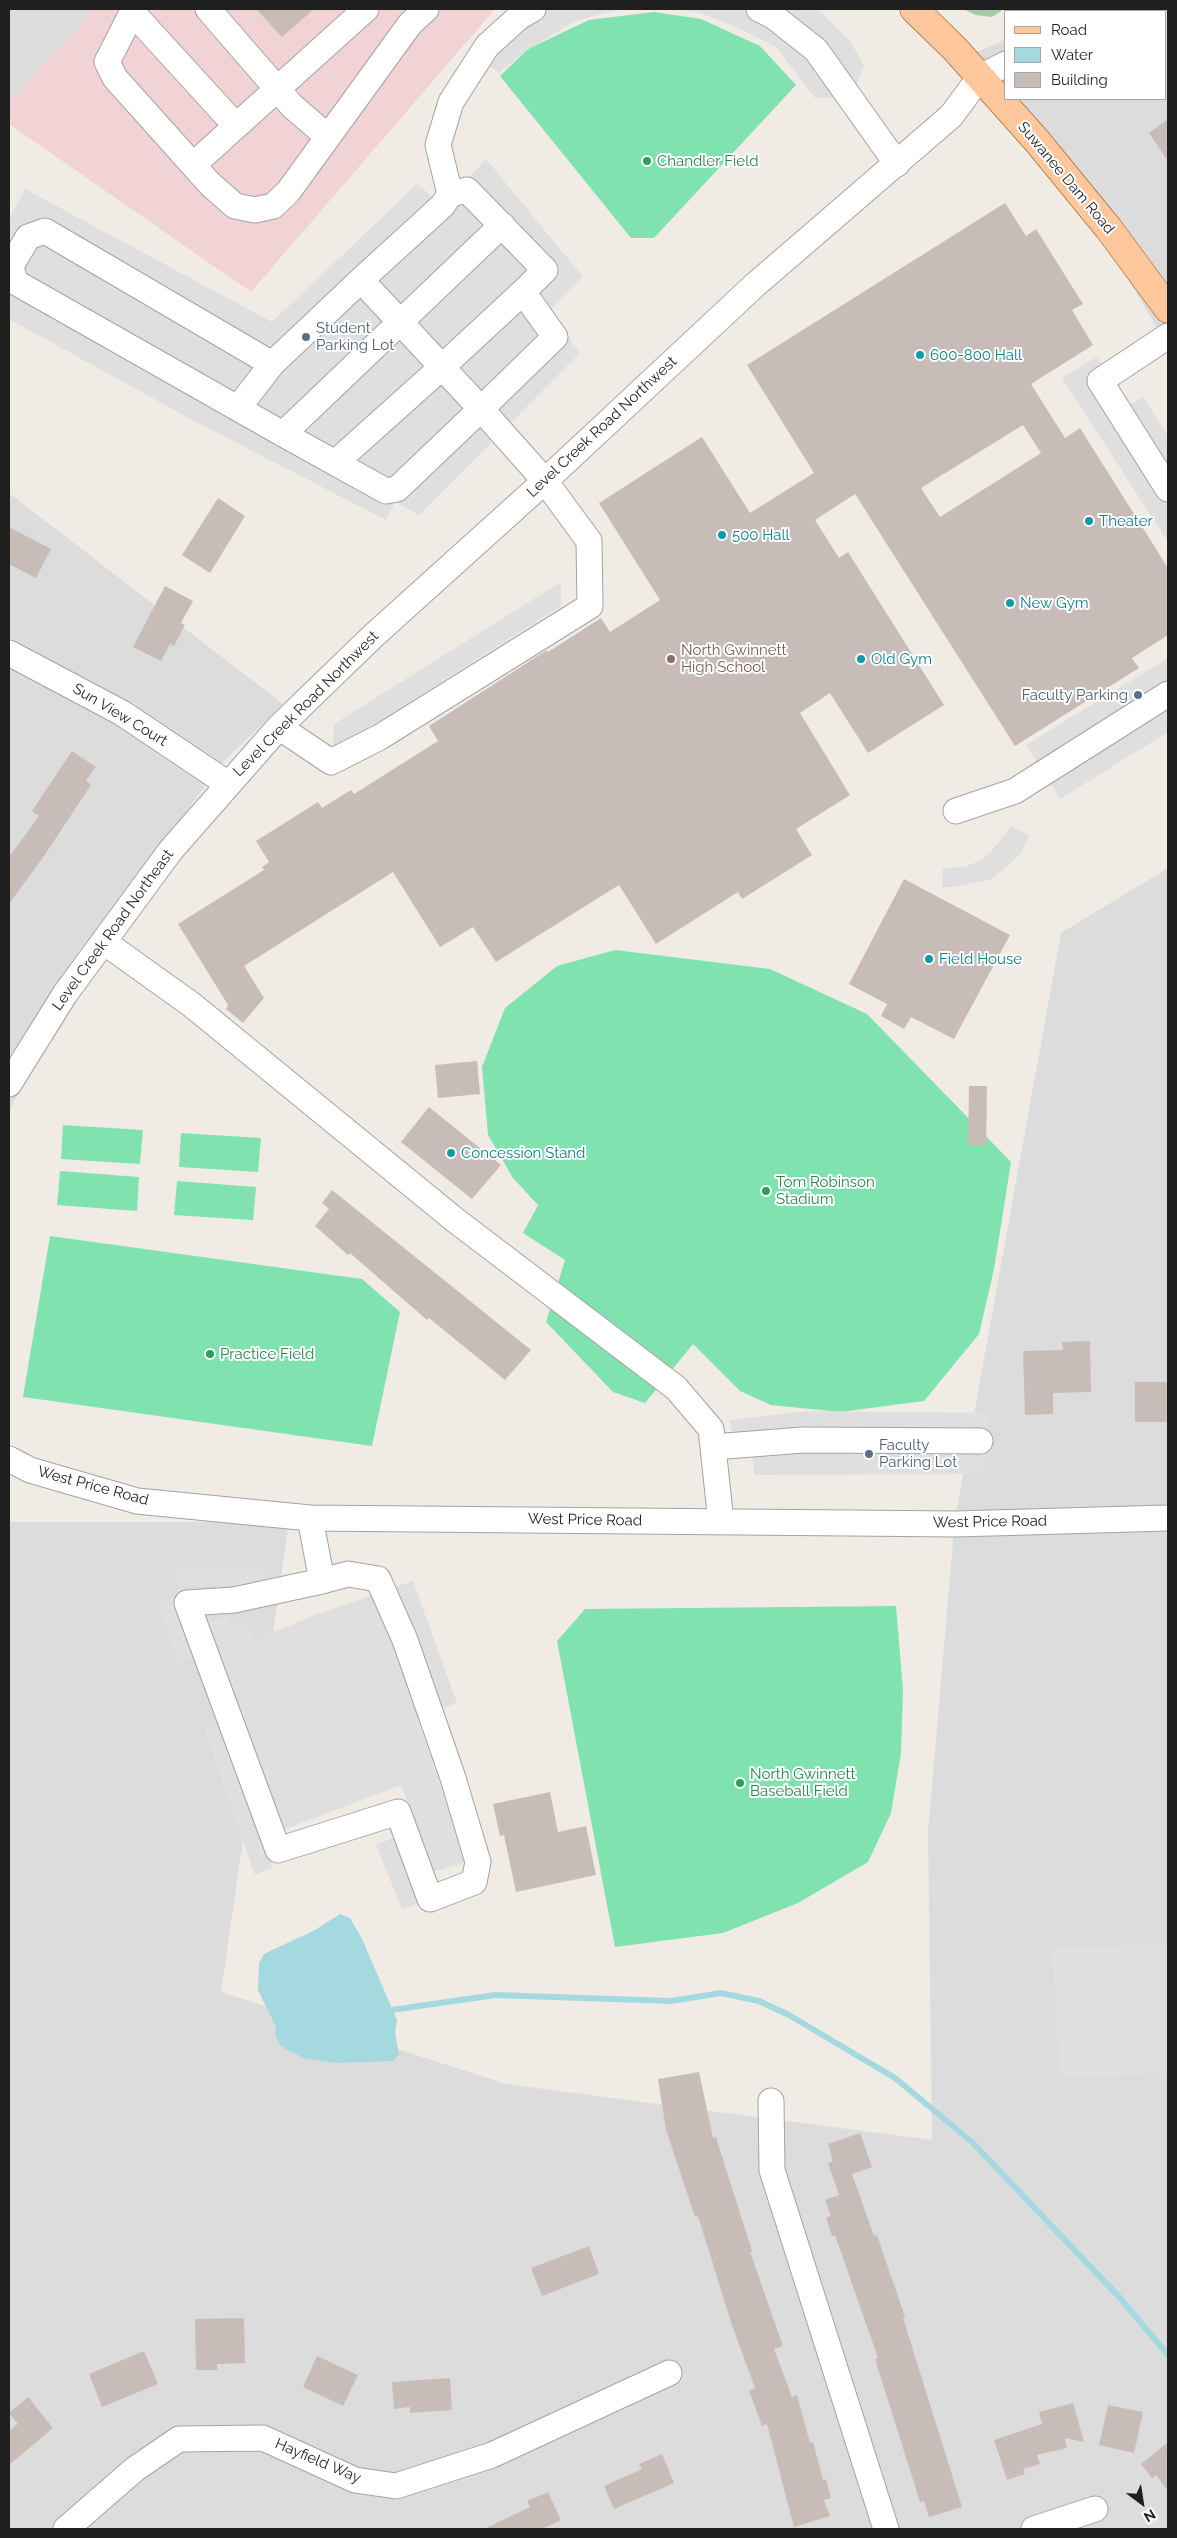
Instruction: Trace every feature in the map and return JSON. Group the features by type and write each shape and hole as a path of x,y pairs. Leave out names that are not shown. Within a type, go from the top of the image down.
{"main road":[{"name":"Suwanee Dam Road","path":"914,9 980,77 1068,178 1168,309"}],"street":[{"path":"208,9 292,106 328,136"},
{"path":"193,165 366,9"},
{"path":"236,126 133,10 107,62 116,78 193,165 235,206 255,210 273,206 288,192 410,24 426,9"},
{"path":"450,194 438,145 451,102 487,46 519,17 533,9"},
{"path":"759,9 773,16 816,50 896,164"},
{"path":"980,77 1004,65"},
{"name":"Level Creek Road Northwest","path":"228,784 279,727 372,637 545,481 755,285 951,116 980,77"},
{"path":"238,408 272,364 443,205 450,194 467,190 545,270 442,367 335,463"},
{"path":"284,434 502,225"},
{"path":"272,364 45,232 28,237 11,266 16,282 386,491 397,489 555,337 523,292"},
{"path":"279,727 331,762 380,737 590,606 589,541 545,481 361,280"},
{"path":"1168,336 1100,381 1168,489"},
{"name":"Sun View Court","path":"9,653 122,713 228,784"},
{"path":"956,811 1015,791 1168,694"},
{"name":"Level Creek Road Northeast","path":"9,1084 65,994 171,850 228,784"},
{"path":"104,942 192,1005 455,1220 676,1388 712,1429 721,1522"},
{"path":"713,1446 803,1440 980,1441"},
{"name":"West Price Road","path":"9,1459 30,1470 137,1501 310,1518 956,1524 1168,1518"},
{"path":"310,1518 322,1581"},
{"path":"348,1574 378,1579 405,1640 453,1778 478,1862 474,1882 430,1899 398,1812 278,1850 187,1604 234,1600 322,1581 348,1574"},
{"path":"771,2101 772,2170 886,2529"},
{"name":"Hayfield Way","path":"66,2529 135,2468 179,2439 263,2438 355,2480 396,2486 492,2455 669,2373"},
{"path":"1034,2529 1095,2509"}],"shaded area":[{"path":"9,9 95,9 9,102"},
{"path":"95,9 495,9 251,292 9,124 9,102"},
{"path":"512,9 620,9 575,21 524,52 499,73 491,67 477,84"},
{"path":"675,9 818,9 849,40 864,65 857,84 836,98 815,98 776,47 732,25 700,13"},
{"path":"1168,9 1168,346 1066,176 949,65 1004,40 1004,100 1167,100 1167,10 1042,10"},
{"name":"Student Parking Lot","path":"486,159 583,277 549,311 580,353 419,515 395,502 386,520 196,422 9,319 9,219 25,189 272,322 417,184 443,205"},
{"path":"1097,357 1128,406 1143,397 1168,436 1168,542 1062,378"},
{"path":"9,493 283,704 221,764 114,911 9,1111"},
{"path":"561,582 561,606 333,750 334,724"},
{"name":"Faculty Parking","path":"1168,658 1168,732 1060,799 1026,745"},
{"path":"1011,826 1029,836 1021,853 1009,865 991,879 955,887 942,887 943,868 965,867 981,860 992,851"},
{"path":"1168,868 1168,2529 9,2529 9,1522 289,1522 221,1992 506,2084 932,2140 928,1831 955,1519 1061,933"},
{"name":"Faculty Parking Lot","path":"807,1411 989,1413 984,1474 754,1475 750,1433 732,1434 730,1420"},
{"path":"264,1567 264,1586 175,1586 175,1568"},
{"path":"413,1581 457,1703 417,1718 467,1862 412,1878 421,1903 402,1909 376,1845 418,1828 401,1785 262,1838 273,1867 255,1875 204,1730 241,1715 208,1622 226,1616 231,1627 246,1619 254,1640 315,1615"},
{"path":"174,1598 195,1657 179,1662 158,1604"},
{"path":"1168,1944 1168,2074 1061,2077 1051,1948"}],"green space":[{"path":"963,9 1004,9 992,17 976,15"},
{"name":"Chandler Field","path":"654,12 701,19 760,46 796,85 654,238 631,238 500,76 528,49 589,20"},
{"name":"Tom Robinson Stadium","path":"615,950 770,969 867,1014 1011,1162 994,1269 979,1334 924,1401 840,1412 771,1405 740,1391 693,1344 645,1403 613,1392 546,1322 565,1260 523,1233 538,1205 513,1178 488,1135 482,1067 505,1008 557,966"},
{"path":"63,1125 143,1130 140,1164 61,1159"},
{"path":"181,1133 261,1138 258,1172 179,1167"},
{"path":"60,1171 139,1177 137,1211 57,1205"},
{"path":"177,1181 256,1187 253,1220 174,1215"},
{"name":"Practice Field","path":"50,1236 362,1279 400,1312 372,1446 23,1397"},
{"name":"North Gwinnett Baseball Field","path":"896,1606 903,1690 901,1753 891,1813 868,1862 798,1903 723,1933 615,1947 557,1641 585,1609"}],"water":[{"path":"340,1914 350,1918 362,1939 397,2020 395,2032 399,2055 393,2061 335,2063 304,2058 287,2050 279,2044 275,2034 276,2027 258,1990 259,1963 264,1954 315,1930"}],"building":[{"path":"256,9 314,9 282,37"},
{"path":"1168,119 1168,161 1149,133"},
{"name":"North Gwinnett High School","path":"1005,203 1026,236 1036,229 1083,304 1072,310 1093,345 1031,384 1065,438 1080,428 1168,568 1168,635 1132,658 1139,668 1015,746 855,494 815,520 839,558 848,552 944,705 868,753 830,693 800,713 850,795 796,829 812,855 742,899 738,892 656,944 619,885 496,962 473,927 440,947 393,872 244,966 264,998 243,1023 226,1009 228,1005 178,924 264,870 262,867 269,862 256,841 318,802 322,808 351,790 354,794 438,741 429,726 547,650 548,652 601,618 610,632 660,600 599,503 702,437 750,513 814,473 747,365","holes":["1023,425 1041,453 940,517 921,488"]},
{"path":"218,498 245,516 210,573 182,555"},
{"path":"9,527 51,549 36,578 9,564"},
{"path":"165,586 193,601 181,623 185,625 174,646 170,644 161,661 133,647"},
{"path":"72,751 96,767 86,780 91,785 44,856 9,904 9,857 39,816 32,811"},
{"name":"Field House","path":"904,879 1010,935 954,1039 911,1017 904,1029 881,1016 887,1004 849,984"},
{"path":"477,1061 480,1094 438,1098 435,1065"},
{"path":"969,1086 987,1086 986,1146 968,1146"},
{"name":"Concession Stand","path":"429,1107 501,1165 472,1199 401,1142"},
{"path":"332,1190 531,1350 505,1380 429,1318 427,1320 350,1253 348,1255 315,1226 329,1209 322,1203"},
{"path":"1090,1341 1091,1392 1053,1393 1053,1414 1025,1415 1023,1351 1063,1350 1062,1342"},
{"path":"1135,1382 1168,1382 1168,1422 1135,1422"},
{"path":"550,1792 558,1832 586,1826 596,1875 516,1892 504,1835 500,1836 493,1804"},
{"path":"699,2072 713,2138 716,2137 752,2251 750,2252 783,2346 774,2349 792,2397 797,2395 810,2443 813,2442 823,2480 826,2479 831,2498 824,2500 830,2516 794,2527 767,2424 762,2426 749,2391 755,2388 732,2325 698,2216 695,2217 666,2129 658,2079"},
{"path":"860,2133 872,2167 852,2174 874,2236 877,2235 905,2317 903,2318 962,2507 929,2517 924,2501 920,2502 875,2359 878,2358 835,2235 832,2236 826,2217 831,2216 825,2200 839,2195 828,2163 833,2161 828,2144"},
{"path":"589,2246 599,2274 542,2296 531,2268"},
{"path":"244,2318 245,2363 217,2364 217,2370 196,2370 195,2319"},
{"path":"144,2351 158,2384 102,2407 89,2374"},
{"path":"317,2356 358,2375 343,2406 303,2387"},
{"path":"450,2378 452,2410 410,2413 410,2407 394,2409 392,2382"},
{"path":"28,2397 53,2428 9,2465 9,2431 18,2424 9,2413"},
{"path":"1073,2403 1084,2442 1065,2438 1067,2448 1037,2455 1040,2464 1023,2469 1025,2474 1007,2480 994,2440 1042,2424 1039,2412"},
{"path":"1108,2405 1143,2412 1134,2453 1099,2445"},
{"path":"1168,2442 1168,2491 1156,2475 1152,2478 1141,2464"},
{"path":"662,2454 674,2483 614,2509 604,2486 642,2469 639,2464"},
{"path":"548,2492 561,2520 542,2529 484,2529 530,2507 527,2501"}],"waterway":[{"path":"392,2010 495,1995 671,2001 721,1993 759,2001 789,2015 895,2078 972,2142 1121,2299 1168,2355"}],"place":[{"name":"Chandler Field","path":"647,161"},
{"name":"Student Parking Lot","path":"306,337"},
{"name":"600-800 Hall","path":"920,355"},
{"name":"Theater","path":"1089,521"},
{"name":"500 Hall","path":"722,535"},
{"name":"New Gym","path":"1010,603"},
{"name":"North Gwinnett High School","path":"671,659"},
{"name":"Old Gym","path":"861,659"},
{"name":"Faculty Parking","path":"1138,695"},
{"name":"Field House","path":"929,959"},
{"name":"Concession Stand","path":"451,1153"},
{"name":"Tom Robinson Stadium","path":"766,1191"},
{"name":"Practice Field","path":"210,1354"},
{"name":"Faculty Parking Lot","path":"869,1454"},
{"name":"North Gwinnett Baseball Field","path":"740,1783"}]}
